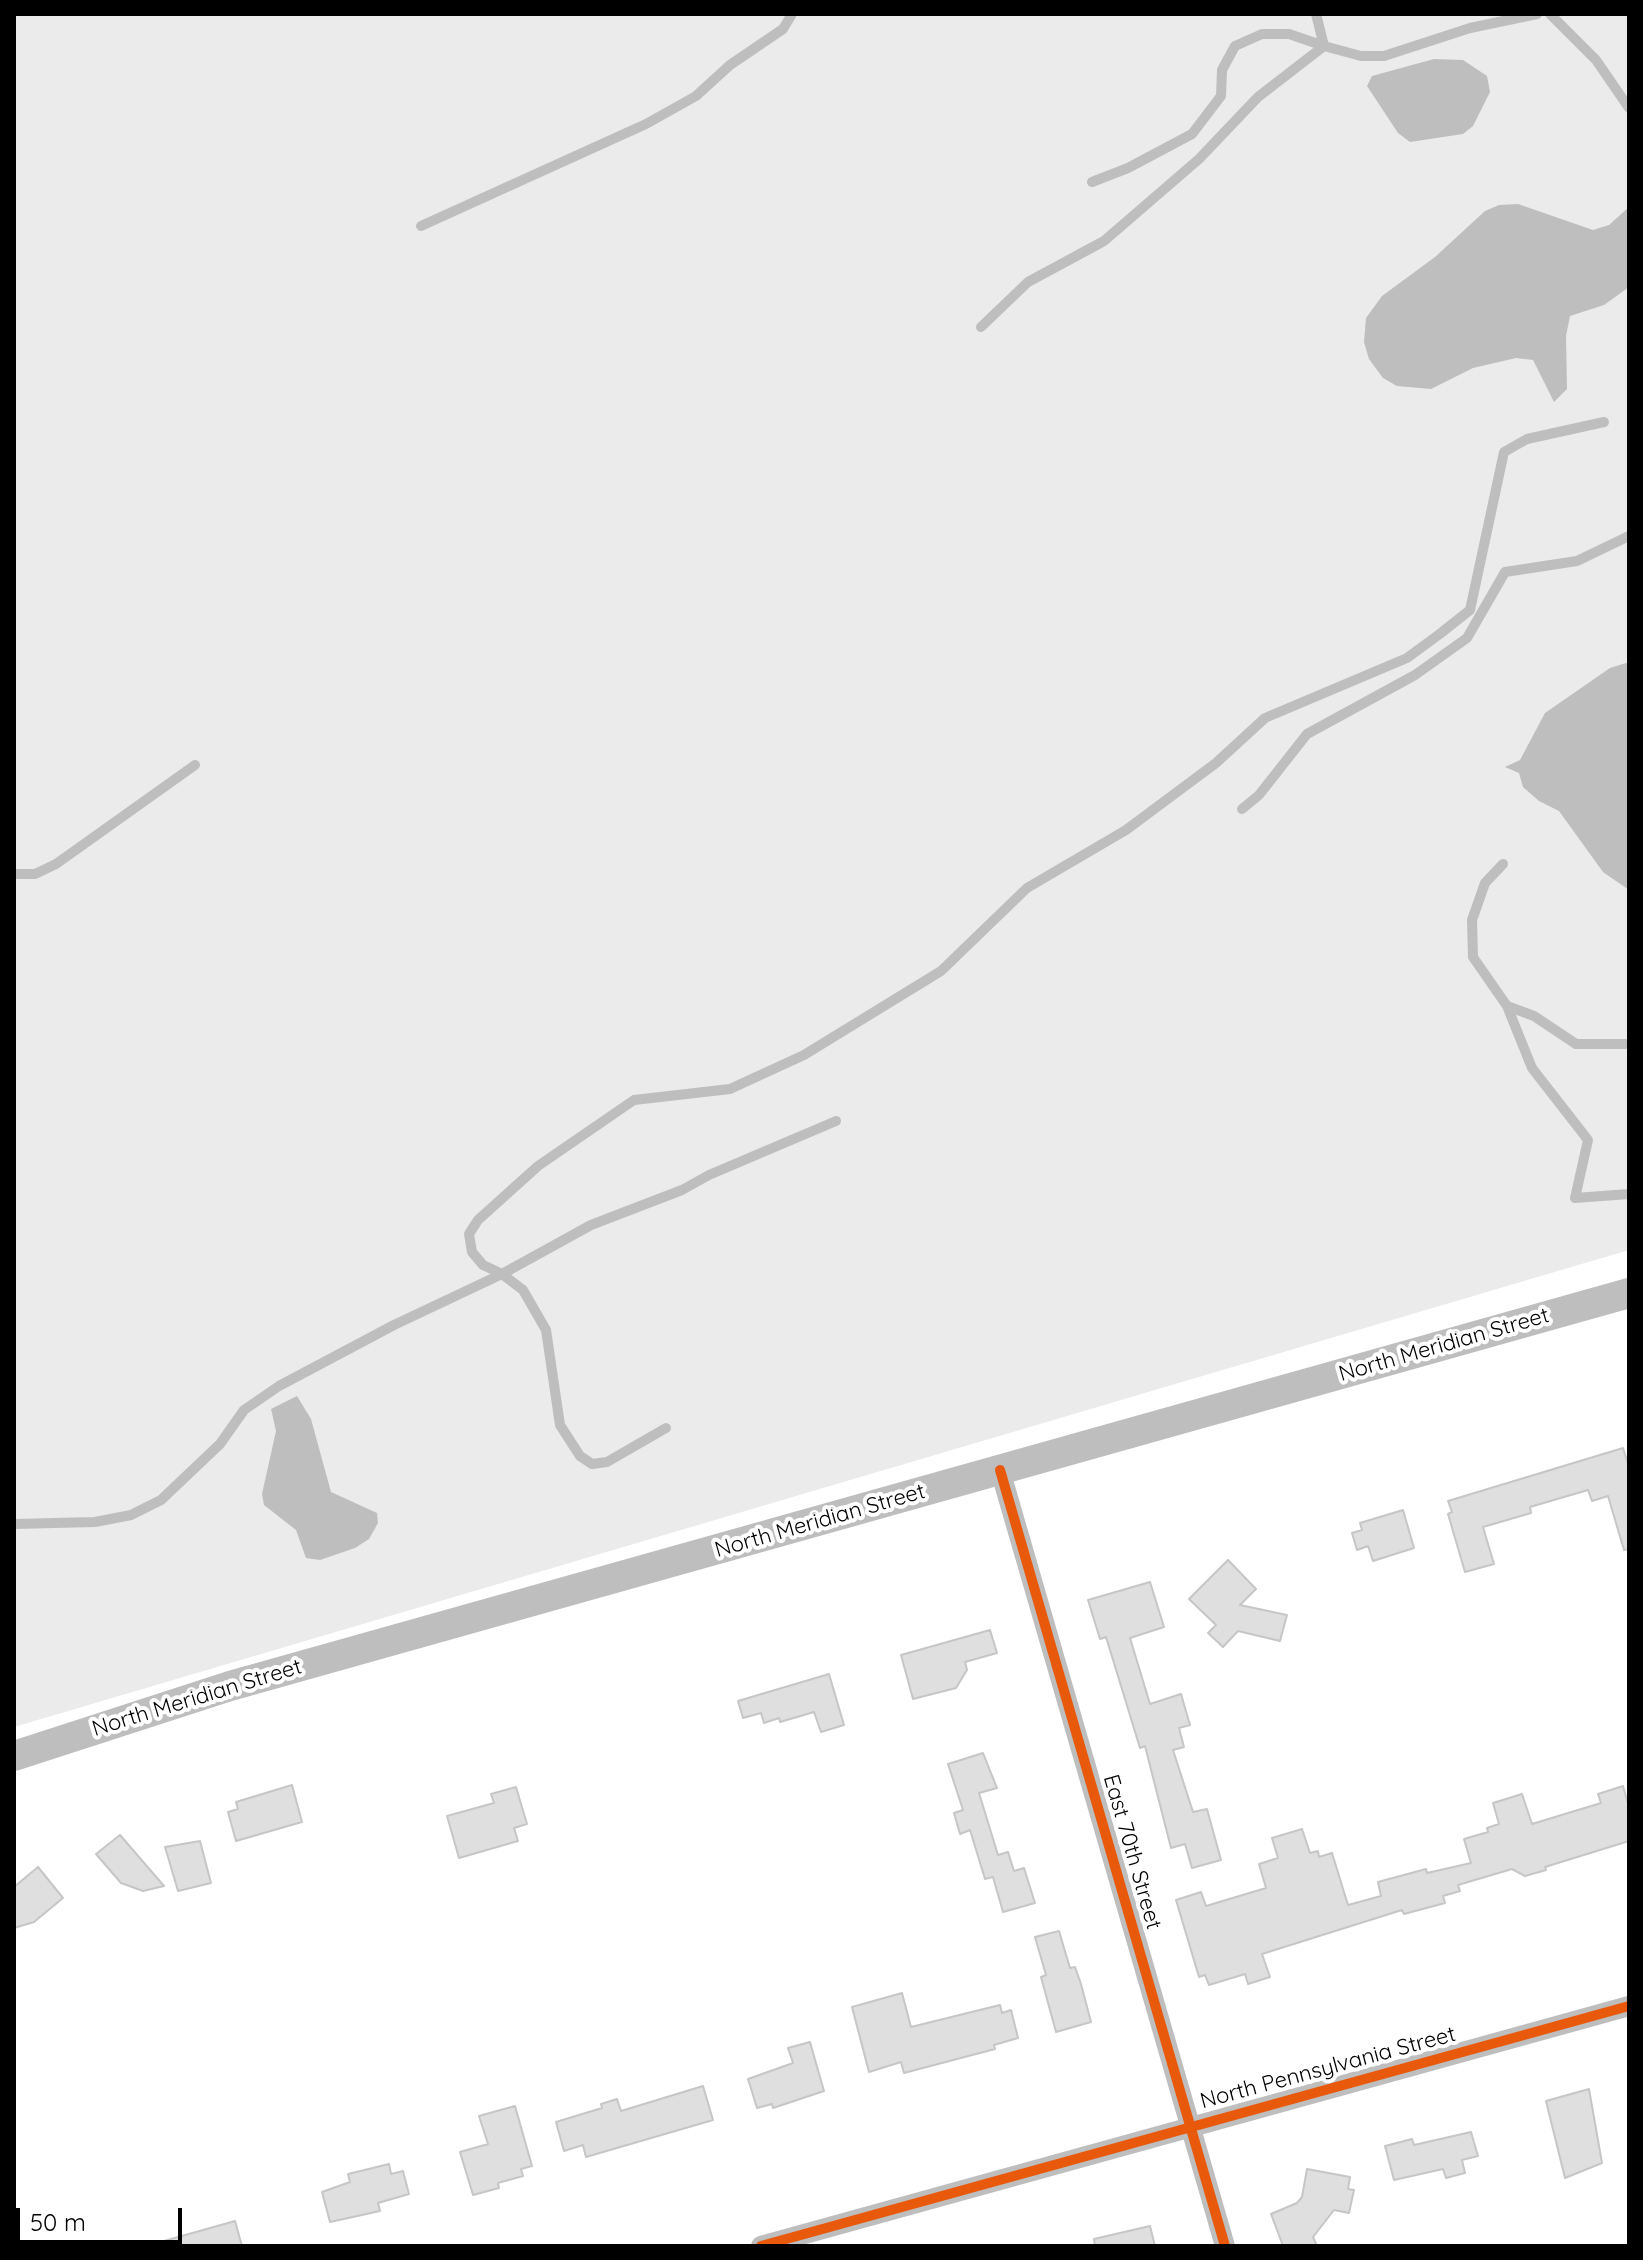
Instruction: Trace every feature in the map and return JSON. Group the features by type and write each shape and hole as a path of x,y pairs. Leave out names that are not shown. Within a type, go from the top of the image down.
{"main road":[{"name":"North Meridian Street","path":"14,1756 230,1686 1629,1293"}],"street":[{"name":"East 70th Street","path":"1000,1470 1225,2246"},
{"name":"North Pennsylvania Street","path":"761,2246 1629,2006"}],"lane":[{"path":"421,226 646,124 696,96 730,65 783,29 792,14"},
{"path":"1316,14 1324,46"},
{"path":"1092,182 1128,168 1192,134 1221,96 1222,70 1235,46 1262,34 1289,34 1361,56 1384,56 1470,28 1537,14"},
{"path":"1550,14 1602,67 1629,108"},
{"path":"981,327 1028,282 1104,241 1199,159 1258,97 1324,46"},
{"path":"666,1428 607,1462 592,1464 580,1456 560,1425 546,1330 523,1290 502,1274 483,1265 472,1252 469,1234 478,1220 538,1166 634,1100 730,1089 804,1055 901,998 941,971 1027,888 1126,830 1216,763 1265,718 1407,658 1470,610 1504,452 1527,439 1604,422"},
{"path":"1242,809 1259,795 1307,734 1415,675 1467,638 1505,572 1577,561 1629,536"},
{"path":"17,874 35,874 56,864 195,765"},
{"path":"1503,864 1485,883 1472,920 1473,957 1507,1006 1532,1068 1588,1140 1575,1198 1629,1194"},
{"path":"1507,1006 1534,1016 1576,1044 1629,1044"},
{"path":"14,1524 95,1522 131,1515 161,1500 220,1444 244,1410 279,1386 394,1325 502,1274 591,1225 682,1190 709,1175 836,1121"}],"shaded area":[{"path":"14,14 1629,14 1629,1250 14,1727"},
{"path":"1434,59 1463,60 1487,76 1490,92 1473,126 1463,134 1410,142 1398,133 1367,86 1372,76"},
{"path":"1518,204 1593,230 1609,225 1629,207 1629,287 1604,305 1570,316 1566,336 1567,389 1554,402 1533,360 1516,358 1473,368 1431,389 1397,386 1383,378 1369,359 1364,342 1366,318 1382,296 1435,257 1485,211 1499,205"},
{"path":"1629,662 1629,890 1603,872 1559,811 1539,801 1523,787 1519,773 1505,767 1520,760 1545,713 1610,668"},
{"path":"297,1396 311,1419 331,1492 377,1513 378,1523 369,1539 355,1548 320,1560 306,1558 296,1530 264,1505 262,1494 276,1431 271,1409"}],"building":[{"path":"1623,1448 1629,1467 1629,1549 1624,1550 1608,1496 1592,1501 1588,1490 1530,1507 1531,1513 1483,1527 1494,1564 1465,1572 1448,1514 1452,1512 1448,1501"},
{"path":"1403,1510 1414,1548 1373,1561 1368,1546 1357,1550 1352,1533 1362,1530 1360,1523"},
{"path":"1228,1560 1256,1589 1240,1605 1287,1615 1280,1641 1238,1631 1223,1647 1208,1633 1216,1625 1189,1599"},
{"path":"1150,1582 1164,1627 1130,1638 1150,1704 1181,1694 1190,1725 1179,1728 1184,1747 1173,1750 1193,1812 1207,1809 1221,1860 1192,1868 1185,1844 1171,1848 1145,1746 1140,1748 1106,1637 1100,1639 1088,1600"},
{"path":"990,1630 997,1653 965,1662 967,1670 956,1688 913,1699 901,1655"},
{"path":"829,1674 844,1725 821,1732 814,1712 780,1722 779,1718 764,1723 761,1713 743,1718 738,1701"},
{"path":"983,1753 997,1788 979,1793 998,1855 1008,1852 1014,1871 1024,1868 1035,1903 1003,1912 993,1877 985,1879 970,1830 960,1834 954,1813 963,1810 948,1764"},
{"path":"292,1785 302,1822 236,1841 228,1812 238,1809 236,1802"},
{"path":"1623,1786 1629,1807 1629,1841 1525,1876 1512,1869 1458,1885 1460,1891 1443,1896 1445,1903 1404,1914 1402,1910 1262,1954 1270,1977 1248,1984 1245,1974 1209,1985 1205,1975 1199,1977 1176,1900 1201,1892 1206,1906 1266,1888 1259,1864 1278,1858 1272,1838 1302,1829 1310,1853 1318,1851 1319,1857 1332,1853 1348,1905 1381,1896 1378,1882 1426,1869 1427,1873 1471,1863 1464,1839 1488,1832 1487,1828 1499,1824 1493,1803 1522,1794 1532,1824 1601,1803 1598,1794"},
{"path":"516,1787 527,1824 514,1828 518,1841 459,1858 447,1816 494,1803 491,1794"},
{"path":"120,1835 164,1886 143,1891 121,1883 96,1854"},
{"path":"200,1841 211,1883 178,1891 165,1847"},
{"path":"38,1867 63,1898 34,1922 14,1928 14,1887"},
{"path":"1059,1931 1070,1968 1075,1967 1081,1984 1091,2022 1056,2032 1041,1977 1046,1975 1035,1937"},
{"path":"902,1993 911,2027 1000,2005 1002,2013 1011,2010 1018,2038 994,2045 995,2049 904,2073 901,2062 869,2072 852,2007"},
{"path":"810,2042 824,2091 773,2108 772,2104 757,2108 748,2079 793,2063 788,2048"},
{"path":"703,2086 713,2120 586,2157 583,2145 564,2151 556,2122 602,2108 601,2104 617,2099 621,2111"},
{"path":"1589,2089 1602,2163 1565,2178 1546,2101"},
{"path":"515,2106 532,2166 521,2169 523,2176 498,2183 499,2188 473,2195 460,2152 488,2144 479,2116"},
{"path":"1471,2132 1478,2156 1462,2160 1465,2173 1446,2178 1443,2169 1394,2180 1385,2146 1412,2139 1414,2145"},
{"path":"389,2164 391,2174 403,2171 409,2194 378,2203 380,2211 330,2222 322,2192 350,2182 348,2174"},
{"path":"1307,2169 1350,2177 1348,2189 1354,2190 1349,2213 1334,2210 1313,2237 1317,2246 1283,2246 1271,2214 1297,2203 1302,2197"},
{"path":"235,2221 242,2246 165,2246 164,2241"},
{"path":"1150,2226 1155,2246 1095,2246 1094,2239"}],"cycle path":[{"path":"1000,1470 1225,2246"},
{"path":"761,2246 1629,2006"}]}
